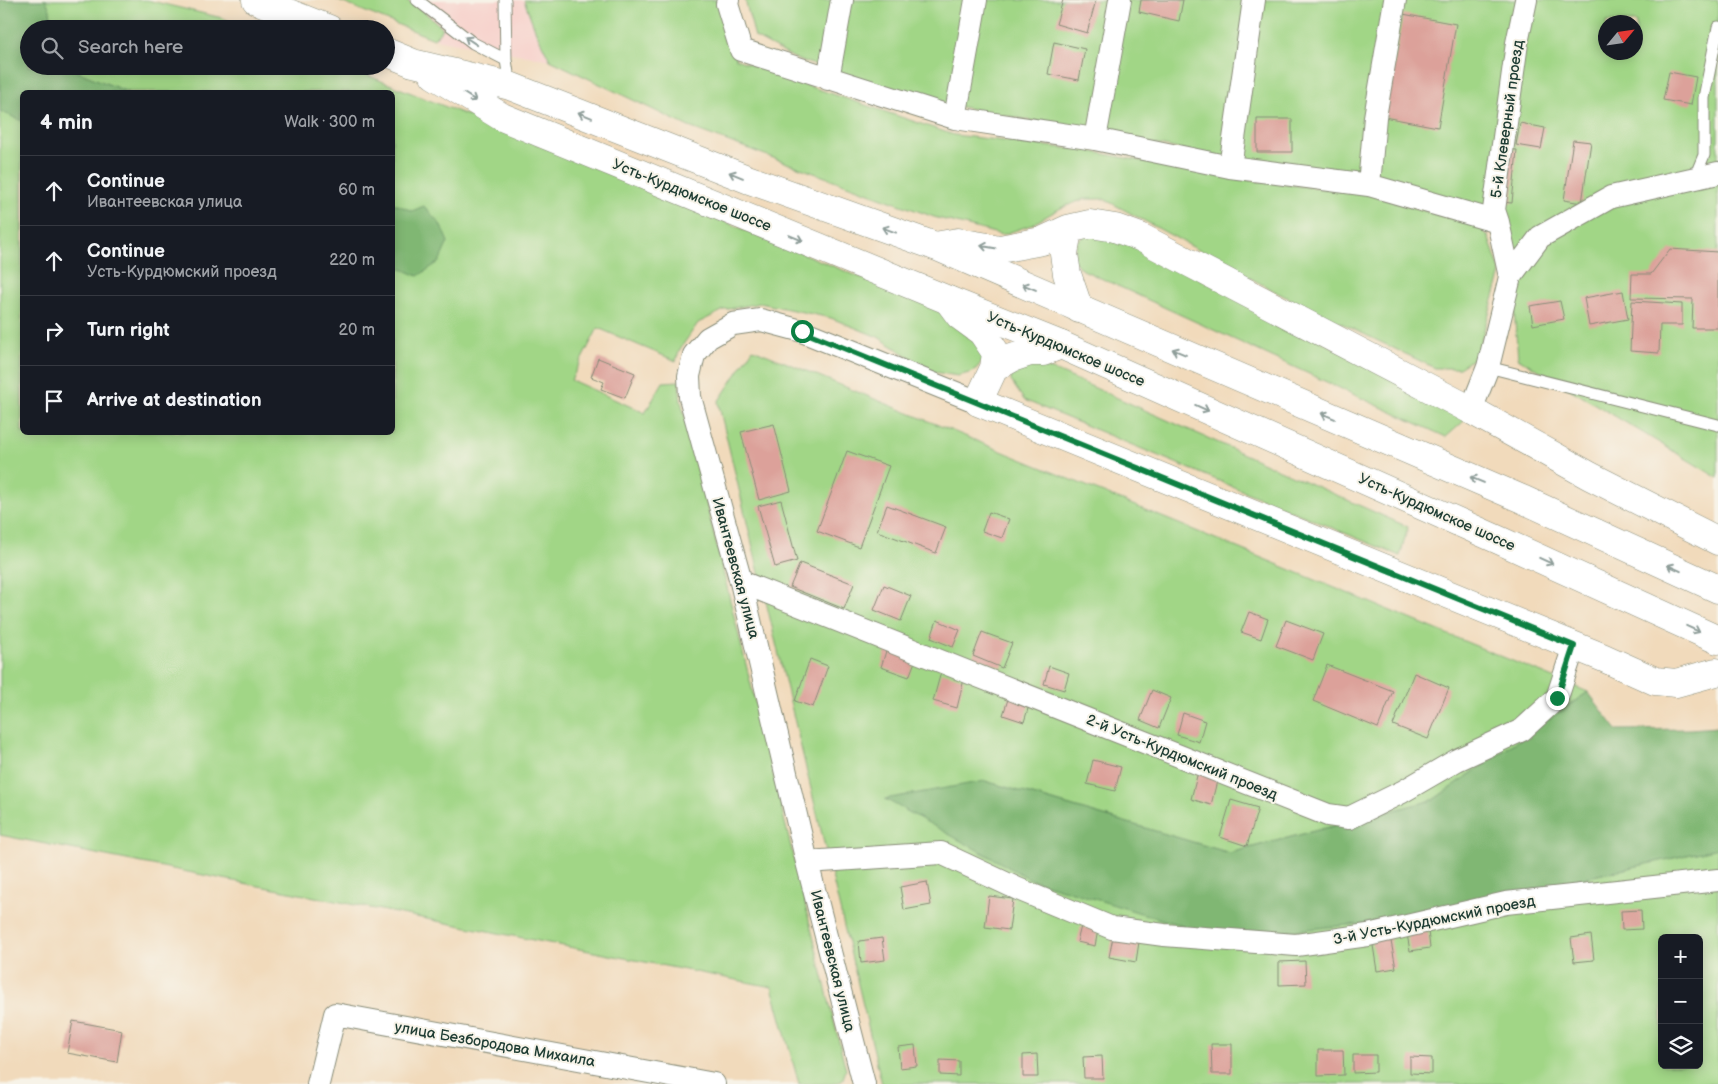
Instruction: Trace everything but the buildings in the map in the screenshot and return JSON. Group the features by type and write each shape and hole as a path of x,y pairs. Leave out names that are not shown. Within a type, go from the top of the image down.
{"main road":[{"path":"256,0 306,20"},
{"name":"Усть-Курдюмское шоссе","path":"395,55 414,62 502,117 1061,345 1718,640"},
{"name":"Усть-Курдюмское шоссе","path":"414,62 508,73 747,179 935,246 1522,499 1718,589"},
{"path":"935,246 958,242 1000,249 1042,241 1068,230 1090,224 1115,228 1140,237 1470,410 1590,476 1717,538"},
{"path":"1068,230 1064,254 1067,274 1079,309"},
{"path":"948,300 960,316 982,332 996,353 994,368 978,402 1656,681 1676,683 1716,672"},
{"path":"994,368 1012,358 1030,352 1043,352 1061,345"}],"street":[{"path":"728,0 727,4 741,50 955,118 1095,139 1230,167 1369,185 1498,222"},
{"path":"828,79 842,0"},
{"path":"955,118 976,0"},
{"path":"1095,139 1120,0"},
{"path":"1230,167 1254,0"},
{"path":"1369,185 1375,117 1395,0"},
{"name":"5-й Клеверный проезд","path":"1470,410 1488,367 1510,278 1494,210 1517,44 1526,0"},
{"path":"1510,278 1540,236 1611,198 1718,173"},
{"name":"Ивантеевская улица","path":"864,1084 807,862 741,582 690,397 689,376 694,355 708,338 733,324 761,320 802,331 978,402"},
{"name":"2-й Усть-Курдюмский проезд","path":"741,582 1328,815 1349,818 1402,792 1457,760 1522,730 1557,698 1574,646"},
{"name":"3-й Усть-Курдюмский проезд","path":"807,862 941,853 1018,889 1112,928 1164,935 1296,945 1368,935 1506,902 1718,880"},
{"name":"улица Безбородова Михаила","path":"318,1084 335,1014 714,1084"}],"lane":[{"path":"417,0 473,43 508,73"},
{"path":"504,0 508,73"},
{"path":"1694,179 1704,155 1704,98 1718,27"},
{"path":"1488,367 1718,425"}],"shaded area":[{"path":"336,0 524,0 536,32 550,60 434,39 395,23 395,20 386,20"}],"green space":[{"path":"0,0 147,0 227,20 20,20 20,75 366,75 937,309 986,352 982,362 973,372 958,376 934,372 878,337 831,318 760,303 724,310 698,323 680,349 676,361 598,328 571,380 645,413 663,382 679,381 681,401 846,1070 842,1081 831,1084 799,1084 772,987 0,835"},
{"path":"0,0 46,0 50,10 51,20 20,20 20,75 86,75 123,90 20,90 20,120 0,111"},
{"path":"336,0 406,0 422,10 443,28 434,39 395,23 395,20 386,20"},
{"path":"524,0 719,0 736,59 800,83 954,135 1089,151 1231,178 1368,194 1478,227 1488,236 1501,273 1476,357 1459,368 1435,368 1280,294 1104,199 1084,199 1061,208 1031,225 1002,235 934,217 689,127 550,60 536,32"},
{"path":"745,0 1718,0 1718,478 1518,358 1506,212 946,104 798,60 755,37"},
{"path":"395,204 412,211 424,206 440,224 448,242 439,262 418,276 395,266"},
{"path":"1087,235 1133,244 1466,416 1463,422 1446,437 1081,269 1073,260 1077,241"},
{"path":"753,349 1588,692 1433,800 1230,853 985,781 1397,920 1718,848 1718,1084 882,1084 718,402"},
{"path":"1024,362 1059,372 1408,527 1400,556 1024,400 1011,381 1012,371"},
{"path":"1588,692 1617,730 1718,727 1718,848 1397,920 1222,938 1030,879 885,799 985,781 1230,853 1433,800"}],"route":[{"path":"802,331 1574,646 1557,698"}]}
